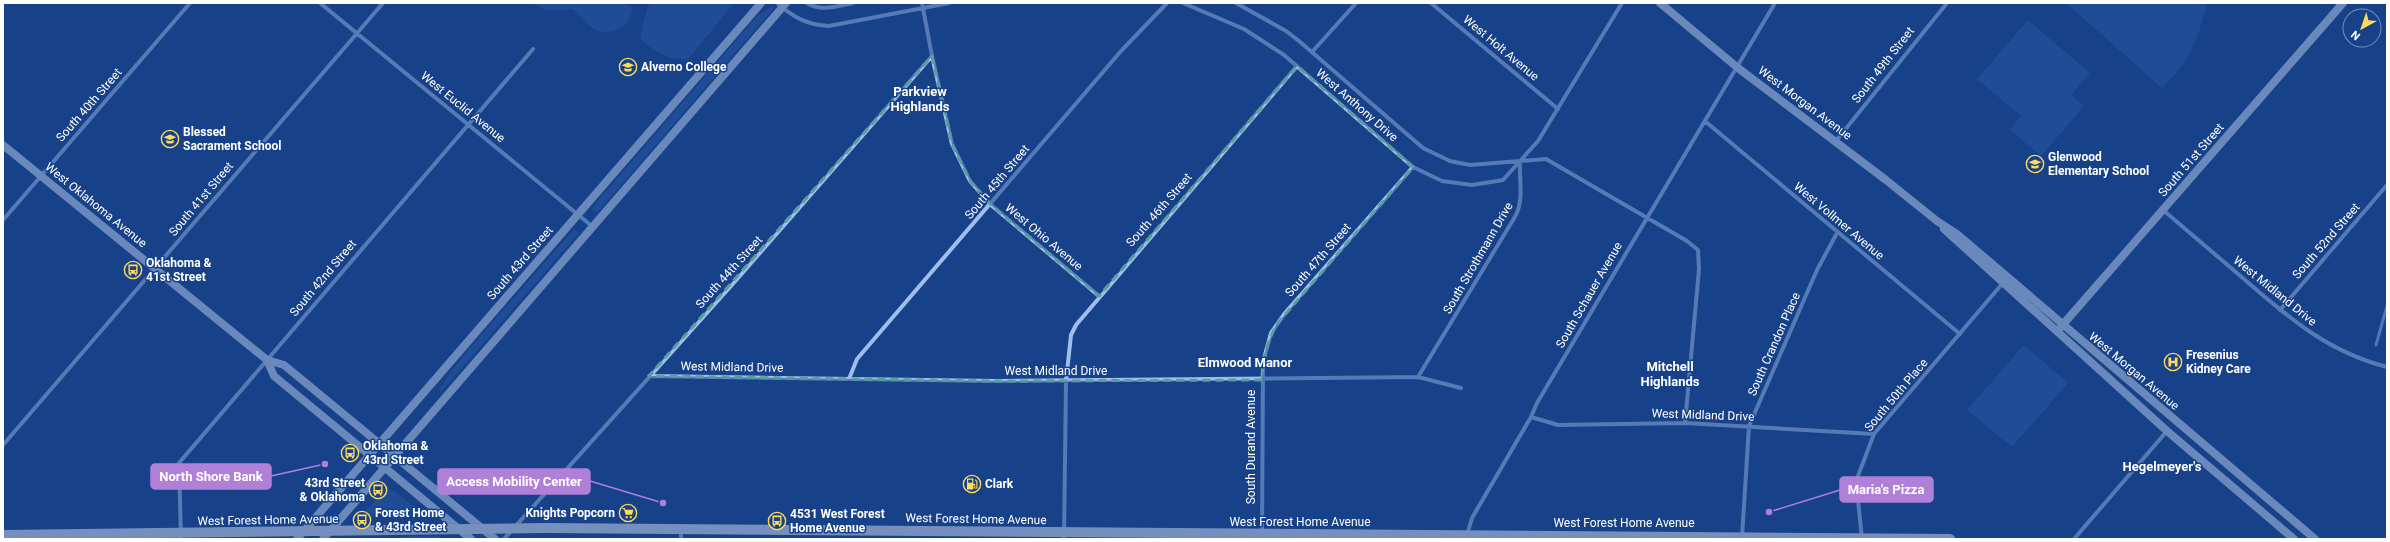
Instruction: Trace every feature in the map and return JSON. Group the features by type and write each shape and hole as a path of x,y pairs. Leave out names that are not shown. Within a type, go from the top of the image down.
{"main road":[{"name":"South 43rd Street","path":"300,536 761,3"},
{"name":"West Morgan Avenue","path":"1660,3 1738,68 1836,141 1937,221 1957,234 2314,539"},
{"name":"South 51st Street","path":"2056,332 2343,3"},
{"path":"327,535 594,227 782,5"},
{"name":"West Oklahoma Avenue","path":"3,145 266,360 274,376 471,539"},
{"name":"West Morgan Avenue","path":"1937,221 1953,240 2167,431 2294,539"},
{"name":"West Oklahoma Avenue","path":"266,360 284,365 396,455 494,539"},
{"path":"2167,431 2172,419"},
{"name":"West Forest Home Avenue","path":"3,535 181,537 300,536 458,529 512,529 681,534 1950,539"}],"street":[{"name":"South 40th Street","path":"3,220 190,3"},
{"name":"West Euclid Avenue","path":"320,3 594,227"},
{"name":"South 41st Street","path":"3,445 383,3"},
{"path":"807,3 815,8 827,8 853,3"},
{"path":"922,3 932,56"},
{"path":"782,5 796,19 806,23 829,26 949,3"},
{"name":"South 45th Street","path":"849,379 857,359 991,205 1121,51 1167,3"},
{"name":"West Anthony Drive","path":"1183,3 1244,29 1297,66 1413,167 1442,181 1460,184 1483,184 1503,180 1520,161"},
{"name":"West Anthony Drive","path":"1236,3 1286,31 1422,148 1436,156 1450,161 1470,165 1546,160 1687,241 1698,250 1699,269 1685,423"},
{"path":"1312,52 1356,3"},
{"name":"West Holt Avenue","path":"1431,3 1558,109"},
{"path":"1520,161 1538,141 1622,3"},
{"name":"South Schauer Avenue","path":"1466,538 1472,518 1531,417 1537,403 1646,217 1706,122 1775,3"},
{"name":"South 49th Street","path":"1836,141 1947,3"},
{"name":"South 42nd Street","path":"181,537 179,463 468,123 533,49"},
{"name":"West Ohio Avenue","path":"932,56 952,144 966,174 991,205 1099,296"},
{"name":"South 44th Street","path":"504,539 731,286 932,56"},
{"name":"South 46th Street","path":"1064,536 1066,381 1072,335 1083,314 1297,66"},
{"name":"West Vollmer Avenue","path":"1706,122 1837,233 1960,334"},
{"name":"South Strothmann Drive","path":"1418,377 1519,210 1522,200 1519,181 1520,161"},
{"name":"South 47th Street","path":"1261,380 1266,348 1276,325 1413,167"},
{"name":"South 52nd Street","path":"2280,310 2387,185"},
{"name":"West Midland Drive","path":"2163,210 2304,329 2331,346 2368,362 2387,367"},
{"name":"South Crandon Place","path":"1742,538 1749,426 1817,270 1837,233"},
{"name":"South 50th Place","path":"1862,539 1856,481 1874,434 2002,284"},
{"name":"West Midland Drive","path":"649,376 1066,381 1261,380 1418,377 1461,388"},
{"name":"South Durand Avenue","path":"1261,380 1262,537"},
{"name":"West Midland Drive","path":"1531,417 1558,425 1685,423 1874,434"},
{"path":"2074,539 2167,431"}],"highlighted area":[{"path":"932,56 952,144 970,181 991,205 1099,296 1297,66 1413,167 1276,325 1266,348 1261,380 996,381 649,376"}],"shaded area":[{"path":"530,3 626,3 632,8 628,21 623,26 618,30 604,32 591,27 573,9 546,10"},
{"path":"651,3 734,3 689,58 676,59 656,51 644,43 640,38 647,8"},
{"path":"2066,3 2207,4 2200,30 2192,50 2180,68 2162,88"},
{"path":"772,6 774,8 598,212 592,210 595,204 757,16"},
{"path":"2028,20 2090,73 2071,95 2084,106 2041,156 2010,130 2021,116 1977,79"},
{"path":"574,229 579,233 441,392 439,389 462,357"},
{"path":"2024,345 2068,383 2012,447 1967,410"},
{"path":"386,488 394,491 421,512 422,516 362,515"},
{"path":"412,536 439,536 440,539 388,539"}],"waterway":[{"path":"2376,345 2387,306"}],"place":[{"name":"Alverno College","path":"628,67"},
{"name":"Blessed Sacrament School","path":"170,139"},
{"name":"Glenwood Elementary School","path":"2035,164"},
{"name":"Oklahoma & 41st Street","path":"133,270"},
{"name":"Fresenius Kidney Care","path":"2173,362"},
{"name":"Oklahoma & 43rd Street","path":"350,453"},
{"name":"North Shore Bank","path":"325,464"},
{"name":"Clark","path":"972,484"},
{"name":"43rd Street & Oklahoma","path":"378,490"},
{"name":"Access Mobility Center","path":"663,503"},
{"name":"Maria's Pizza","path":"1769,512"},
{"name":"Knights Popcorn","path":"628,513"},
{"name":"Forest Home & 43rd Street","path":"362,520"},
{"name":"4531 West Forest Home Avenue","path":"777,521"}],"district":[{"name":"Parkview Highlands","path":"920,98"},
{"name":"Elmwood Manor","path":"1245,362"},
{"name":"Mitchell Highlands","path":"1670,374"},
{"name":"Hegelmeyer's","path":"2162,466"}]}
